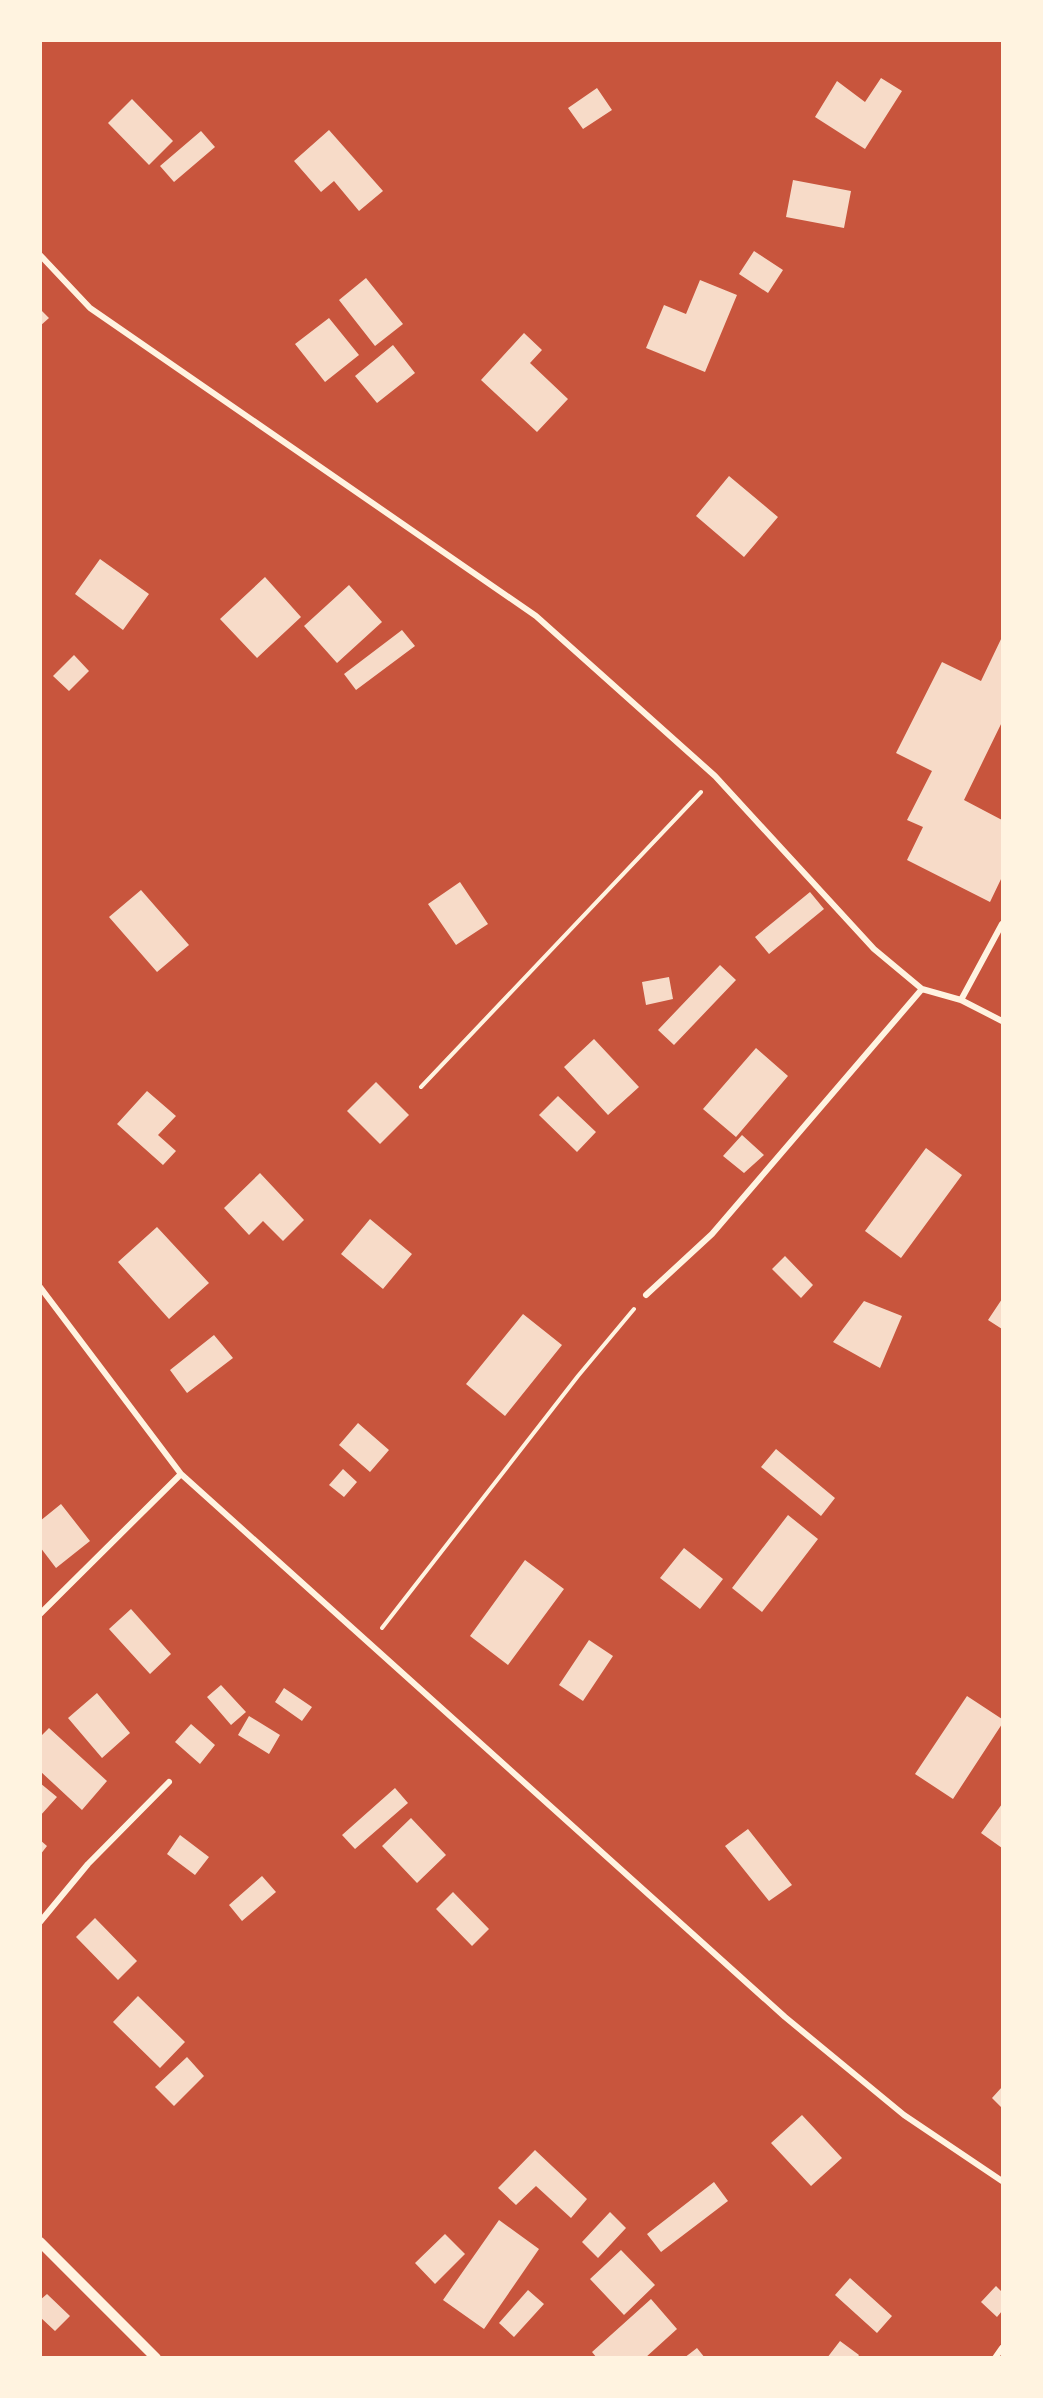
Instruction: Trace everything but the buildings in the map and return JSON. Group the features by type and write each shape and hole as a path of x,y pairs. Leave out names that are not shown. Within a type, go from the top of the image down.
{"street":[{"path":"40,255 90,308 536,616 715,776 874,950 922,989 961,1000 1002,1021"},
{"path":"961,1000 1002,924"},
{"path":"646,1294 712,1234 922,989"},
{"path":"40,1287 181,1474 785,2018 904,2115 1002,2181"},
{"path":"40,1614 181,1474"},
{"path":"40,1922 88,1864 169,1782"},
{"path":"40,2242 156,2358"},
{"path":"995,2358 1002,2348"}],"path":[{"path":"421,1087 715,776"},
{"path":"370,1643 578,1376 646,1294"}]}
